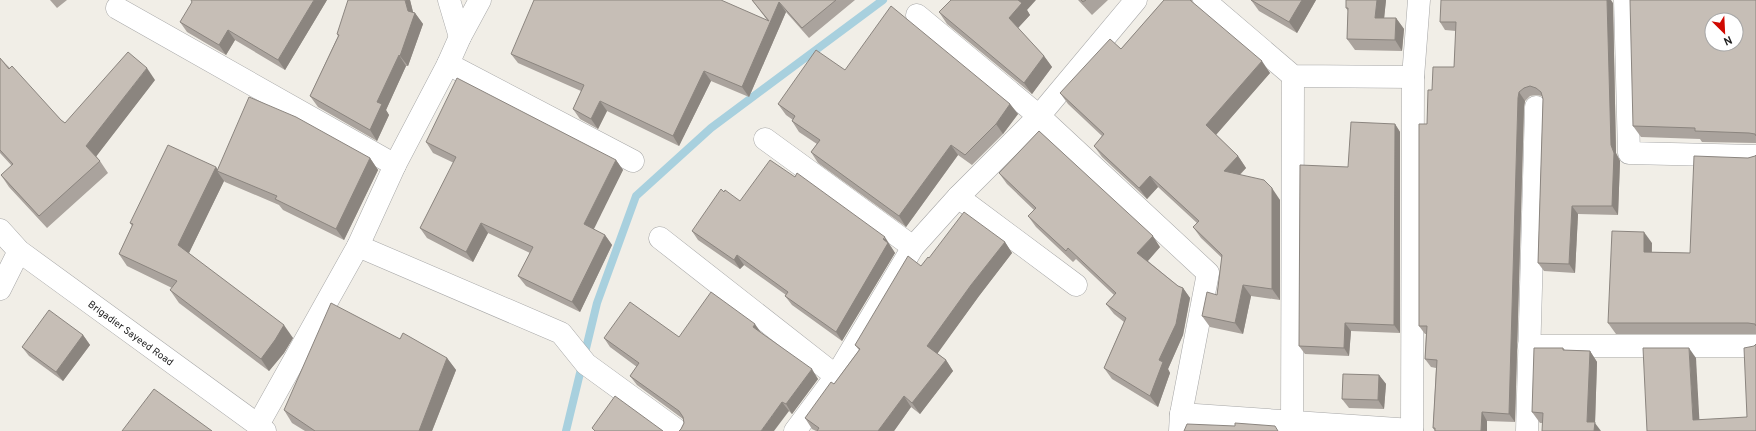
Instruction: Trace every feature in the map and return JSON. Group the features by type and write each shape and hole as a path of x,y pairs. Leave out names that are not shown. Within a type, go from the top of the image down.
{"street":[{"path":"449,0 460,37"},
{"path":"262,428 358,246 395,165 480,0"},
{"path":"795,431 836,376 913,247 958,197 1039,116 1136,0"},
{"path":"1204,0 1293,76 1413,77"},
{"path":"917,15 1039,116 1208,273 1180,423 1412,430 1413,77 1419,0"},
{"path":"1624,0 1629,153 1756,156"},
{"path":"117,8 395,165"},
{"path":"448,64 633,161"},
{"path":"1292,427 1293,76"},
{"path":"1527,431 1536,107"},
{"path":"765,139 913,247"},
{"path":"958,197 1076,285"},
{"name":"Brigadier Sayeed Road","path":"0,230 9,250 262,428"},
{"path":"660,238 836,376"},
{"path":"358,246 562,333 586,364 678,431"},
{"path":"0,289 9,250"},
{"path":"1529,346 1756,346"}],"building":[{"path":"191,0 314,0 278,60 228,30 219,45 180,22 192,2"},
{"path":"348,0 405,0 408,11 415,13 400,56 399,55 377,102 382,104 370,130 310,96 339,35 337,34"},
{"path":"534,0 721,0 769,21 752,0 836,0 802,28 779,2 742,87 704,71 673,136 600,101 591,119 573,109 584,85 511,54"},
{"path":"951,0 1018,0 1022,3 1009,18 1044,56 1024,83 939,12"},
{"path":"1164,0 1190,0 1262,61 1206,125 1238,156 1224,171 1264,180 1272,188 1272,289 1243,285 1235,323 1202,316 1207,292 1217,295 1222,255 1193,227 1199,221 1150,176 1139,188 1094,146 1104,134 1060,93 1110,39 1121,49"},
{"path":"1251,0 1302,0 1289,22"},
{"path":"1346,0 1377,0 1375,18 1396,18 1395,40 1347,39 1348,8 1346,8"},
{"path":"1441,0 1607,0 1611,145 1614,153 1612,206 1572,206 1569,264 1538,263 1543,99 1541,92 1536,88 1530,86 1524,88 1519,92 1518,98 1509,414 1482,412 1481,431 1435,431 1435,428 1433,428 1437,360 1425,359 1427,326 1419,326 1419,124 1427,124 1428,90 1432,90 1433,67 1454,67 1456,22 1440,22"},
{"path":"1630,0 1756,0 1756,136 1755,134 1749,133 1695,131 1695,128 1633,126"},
{"path":"891,6 1010,104 996,124 965,155 951,145 899,216 811,152 820,140 792,121 795,116 778,104 816,50 845,70"},
{"path":"128,52 147,68 86,146 100,161 39,216 1,175 13,164 0,150 0,58 9,69 12,66 65,123"},
{"path":"457,78 616,160 584,224 605,235 572,302 518,276 533,247 481,223 466,252 420,228 456,157 426,142"},
{"path":"249,97 296,117 370,158 336,229 275,199 277,196 217,171"},
{"path":"1351,122 1395,124 1394,325 1345,323 1344,348 1299,346 1300,165 1348,167"},
{"path":"1039,131 1153,236 1137,253 1178,286 1183,288 1176,324 1159,360 1163,362 1150,396 1104,368 1126,318 1106,304 1116,293 1068,248 1066,251 1028,216 1036,208 999,173"},
{"path":"168,145 216,167 178,245 284,325 261,359 170,290 177,281 119,254 133,224 130,223"},
{"path":"1756,155 1756,326 1755,324 1748,323 1608,323 1612,231 1644,232 1644,252 1690,253 1694,156 1748,158"},
{"path":"770,160 795,177 797,173 885,237 883,239 888,243 836,332 785,296 788,292 737,255 734,260 692,231 721,189 724,192 725,190 740,201"},
{"path":"964,212 1005,242 971,285 927,346 946,360 912,403 904,396 878,431 817,431 819,428 805,418 831,382 834,384 860,349 855,345 908,256 921,266 928,257 929,258"},
{"path":"711,292 755,324 753,327 812,369 786,404 782,402 761,431 679,431 684,423 683,417 679,411 630,376 639,363 604,338 630,302 679,337"},
{"path":"331,303 400,339 403,333 447,358 419,431 315,431 284,410"},
{"path":"49,310 83,335 56,372 22,347"},
{"path":"1756,344 1756,431 1647,431 1643,348 1689,348 1693,420 1747,417 1744,348 1754,346"},
{"path":"1534,348 1563,348 1563,350 1590,351 1587,422 1595,422 1594,431 1542,431 1543,413 1532,412"},
{"path":"1343,374 1379,375 1378,400 1342,399"},
{"path":"154,389 212,431 122,431"},
{"path":"615,396 663,431 595,431 592,428"},
{"path":"1235,423 1275,426 1278,431 1184,431 1187,424 1235,426"}],"waterway":[{"path":"566,431 597,303 636,196 711,128 883,0"}]}
